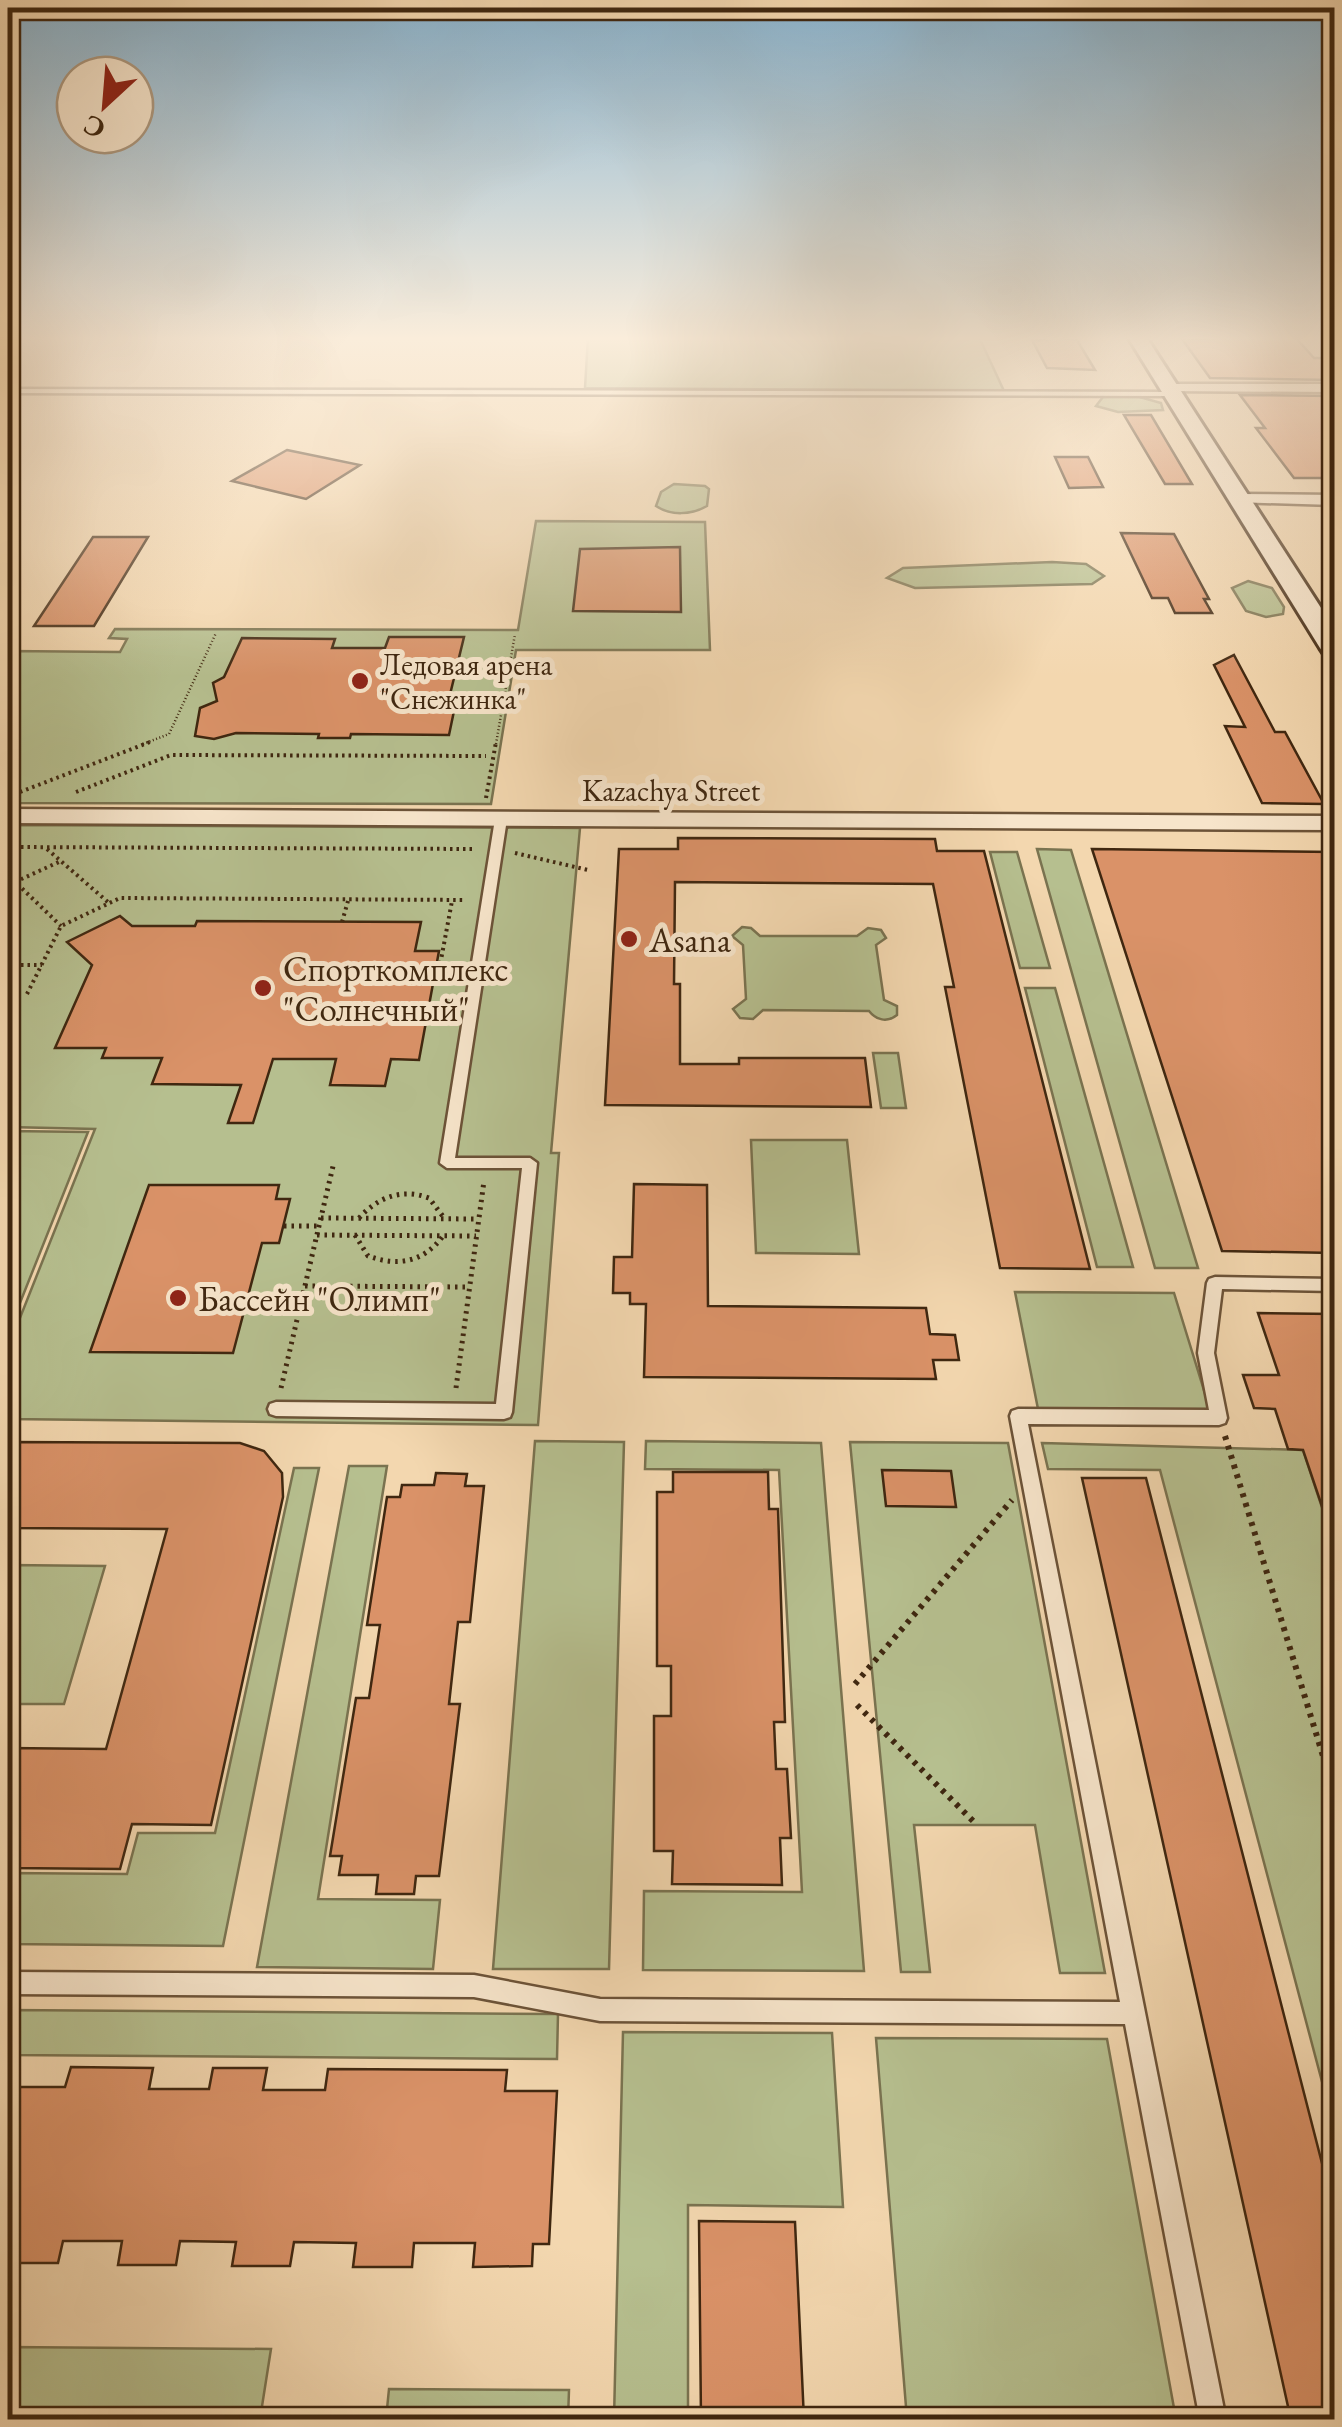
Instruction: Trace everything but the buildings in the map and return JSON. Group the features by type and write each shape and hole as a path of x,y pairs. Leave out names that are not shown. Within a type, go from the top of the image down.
{"street":[{"path":"1209,450 1334,648"},
{"path":"1240,499 1334,500"},
{"name":"Kazachya Street","path":"8,816 1334,823"}],"lane":[{"path":"276,1410 504,1412 530,1164 447,1163 497,849 492,819"},
{"path":"1213,2420 1018,1416 1219,1418 1206,1353 1215,1283 1334,1285"},
{"path":"8,1983 474,1986 600,2010 1134,2013"}],"path":[{"path":"18,793 169,734 216,634"},
{"path":"492,819 516,634"},
{"path":"74,793 170,755 486,756"},
{"path":"8,846 497,849 588,870"},
{"path":"45,847 108,904"},
{"path":"8,892 61,860"},
{"path":"8,875 61,926"},
{"path":"28,994 61,926 120,898 488,900"},
{"path":"342,922 348,899"},
{"path":"452,900 436,976 462,976"},
{"path":"8,965 42,965"},
{"path":"276,1410 334,1162"},
{"path":"453,1411 486,1163"},
{"path":"359,1218 376,1201 408,1193 432,1200 445,1219"},
{"path":"284,1226 359,1218 479,1219"},
{"path":"317,1235 476,1236"},
{"path":"355,1235 368,1256 393,1263 426,1254 443,1236"},
{"path":"305,1286 470,1287"},
{"path":"1219,1418 1334,1792"},
{"path":"855,1684 1030,1478"},
{"path":"857,1705 977,1825"}],"green space":[{"path":"674,484 705,486 709,489 707,506 681,513 656,506 661,492"},
{"path":"536,521 705,522 710,650 516,650 491,804 8,803 8,651 120,652 127,639 109,638 115,629 518,630"},
{"path":"1086,564 1104,576 1092,584 915,588 887,578 903,568"},
{"path":"1248,581 1272,588 1284,607 1283,614 1266,617 1246,611 1232,588"},
{"path":"8,825 580,828 551,1153 559,1153 538,1425 8,1419 8,1348 95,1129 8,1127"},
{"path":"1037,849 1071,850 1198,1268 1155,1268"},
{"path":"990,852 1017,852 1050,968 1020,968"},
{"path":"742,927 751,928 760,936 857,936 868,928 881,930 886,938 876,945 884,1000 897,1006 897,1015 886,1020 869,1011 763,1010 753,1019 740,1018 733,1009 746,999 743,945 732,936"},
{"path":"1025,988 1055,988 1133,1267 1097,1267"},
{"path":"873,1053 898,1053 906,1108 881,1108"},
{"path":"8,1131 88,1132 8,1333"},
{"path":"751,1140 847,1140 859,1254 756,1253"},
{"path":"1015,1292 1174,1293 1210,1410 1038,1409"},
{"path":"535,1441 624,1442 609,1969 493,1969"},
{"path":"646,1441 821,1443 864,1971 643,1970 644,1891 802,1892 779,1470 645,1469"},
{"path":"850,1442 1008,1443 1105,1973 1060,1973 1035,1825 914,1825 930,1972 901,1972"},
{"path":"1042,1443 1303,1450 1334,1544 1334,2127 1160,1470 1048,1469"},
{"path":"349,1466 387,1466 318,1899 440,1900 433,1969 257,1967"},
{"path":"294,1468 319,1468 223,1946 8,1944 8,1873 127,1874 138,1833 215,1833"},
{"path":"8,1565 105,1566 64,1704 8,1704"},
{"path":"8,2010 558,2014 557,2059 8,2055"},
{"path":"623,2032 832,2033 843,2207 688,2205 688,2419 614,2419"},
{"path":"876,2038 1107,2039 1176,2419 907,2419"},
{"path":"8,2347 271,2349 260,2419 8,2420"},
{"path":"389,2389 569,2390 568,2419 386,2419"}],"place":[{"name":"Ледовая арена \"Снежинка\"","path":"360,681"},
{"name":"Asana","path":"629,939"},
{"name":"Спорткомплекс \"Солнечный\"","path":"263,988"},
{"name":"Бассейн \"Олимп\"","path":"178,1298"}]}
